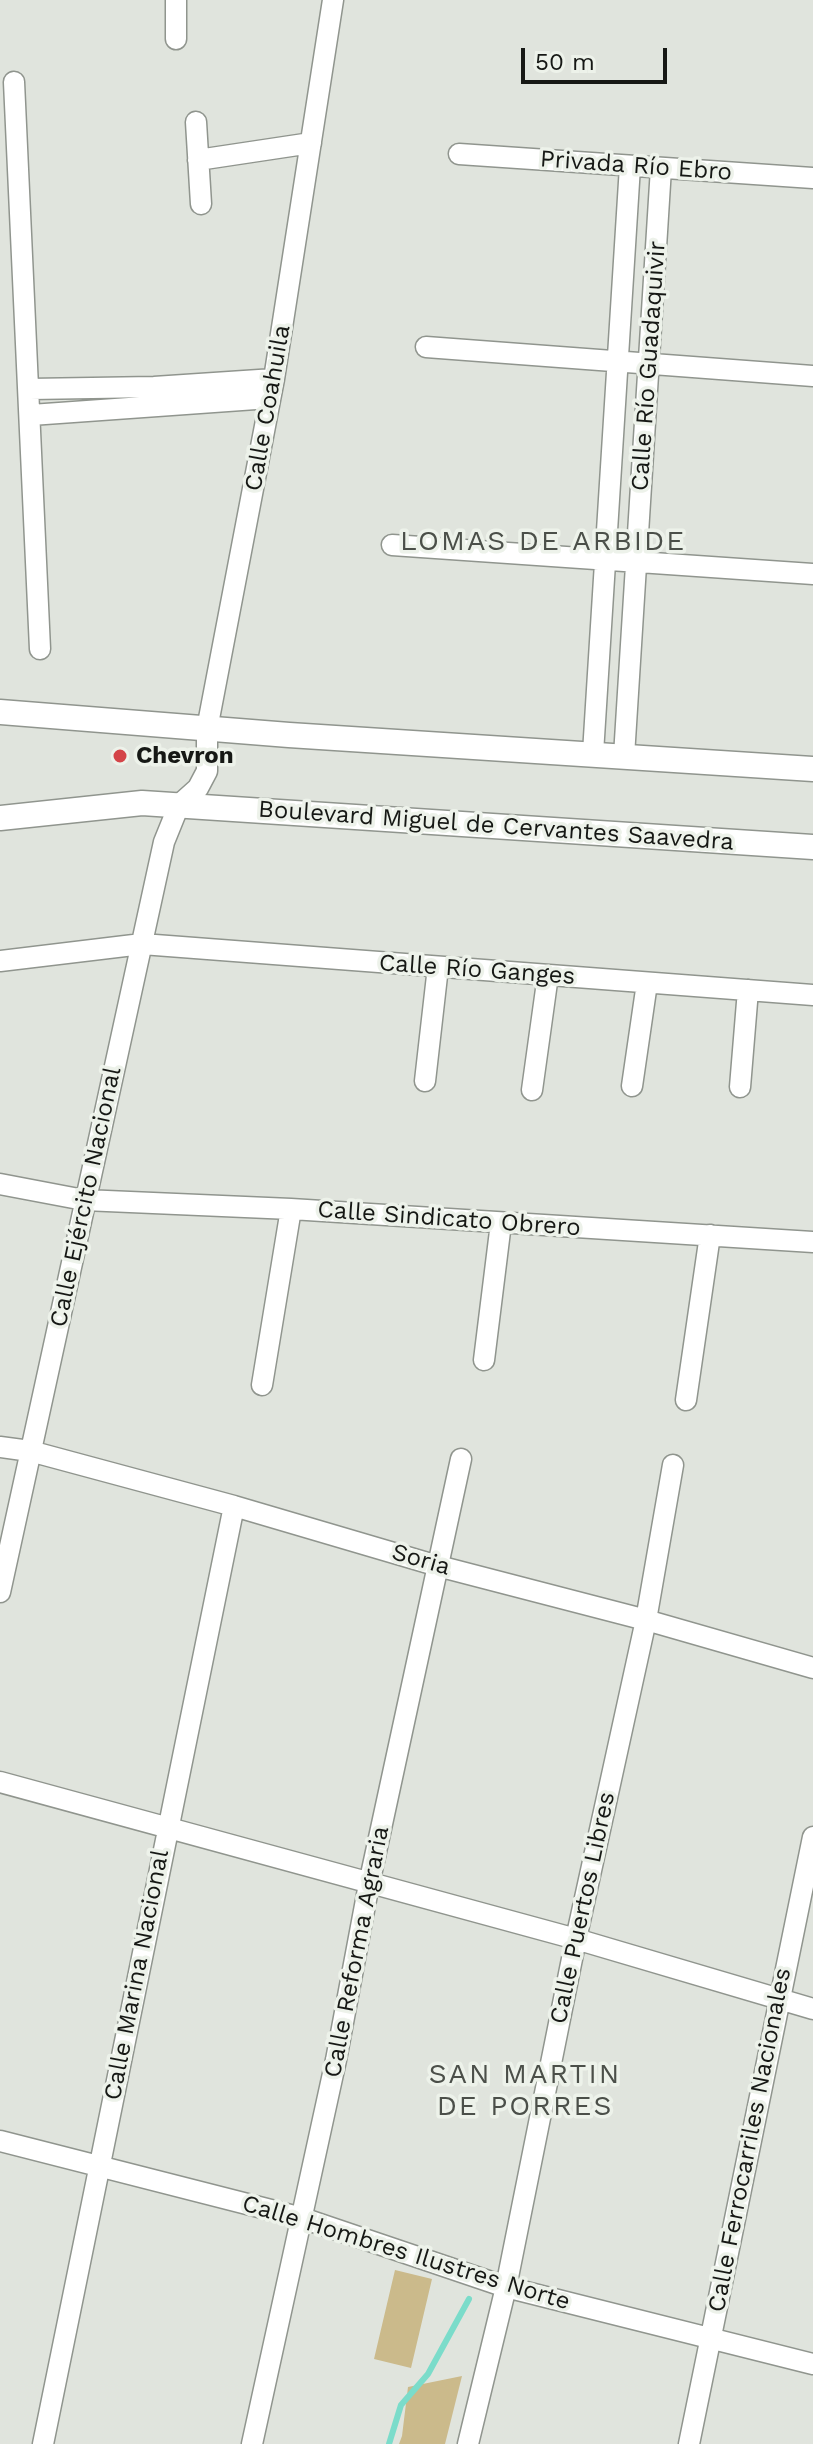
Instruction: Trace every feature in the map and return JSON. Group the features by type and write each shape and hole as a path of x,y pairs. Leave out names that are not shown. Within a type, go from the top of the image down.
{"main road":[{"path":"0,712 207,729 813,769"},
{"name":"Boulevard Miguel de Cervantes Saavedra","path":"0,818 142,803 813,847"}],"street":[{"path":"176,0 176,39"},
{"name":"Calle Coahuila","path":"179,805 204,780 208,763 207,729 272,389 333,0"},
{"path":"14,82 40,649"},
{"path":"196,122 201,204"},
{"path":"198,160 311,143"},
{"name":"Privada Río Ebro","path":"459,154 813,178"},
{"name":"Calle Río Guadaquivir","path":"593,753 630,166"},
{"name":"Calle Río Guadaquivir","path":"624,756 661,168"},
{"path":"426,347 813,376"},
{"path":"30,389 272,389"},
{"path":"31,415 272,389"},
{"path":"392,545 813,574"},
{"name":"Calle Ejército Nacional","path":"0,1592 164,842 179,805"},
{"name":"Calle Río Ganges","path":"0,961 142,944 813,995"},
{"path":"425,1081 438,967"},
{"path":"532,1090 548,975"},
{"path":"632,1086 647,983"},
{"path":"740,1087 748,990"},
{"name":"Calle Sindicato Obrero","path":"0,1184 84,1200 291,1209 813,1242"},
{"path":"262,1385 291,1209"},
{"path":"484,1360 501,1223"},
{"path":"686,1400 710,1235"},
{"name":"Soria","path":"0,1447 30,1451 234,1506 438,1566 646,1620 813,1668"},
{"name":"Calle Reforma Agraria","path":"252,2444 336,2060 369,1884 461,1459"},
{"name":"Calle Puertos Libres","path":"468,2444 506,2287 576,1939 646,1620 673,1465"},
{"name":"Calle Marina Nacional","path":"43,2444 234,1506"},
{"path":"0,1782 576,1939 813,2009"},
{"name":"Calle Ferrocarriles Nacionales","path":"689,2444 813,1837"},
{"name":"Calle Hombres Ilustres Norte","path":"0,2141 302,2218 506,2287 813,2364"}],"shaded area":[{"path":"395,2270 432,2279 411,2368 374,2359"},
{"path":"462,2376 445,2444 399,2444 408,2387"}],"waterway":[{"path":"389,2444 401,2405 428,2374 469,2299"}],"place":[{"name":"Chevron","path":"120,756"}],"district":[{"name":"LOMAS DE ARBIDE","path":"543,542"},
{"name":"SAN MARTIN DE PORRES","path":"525,2091"}]}
